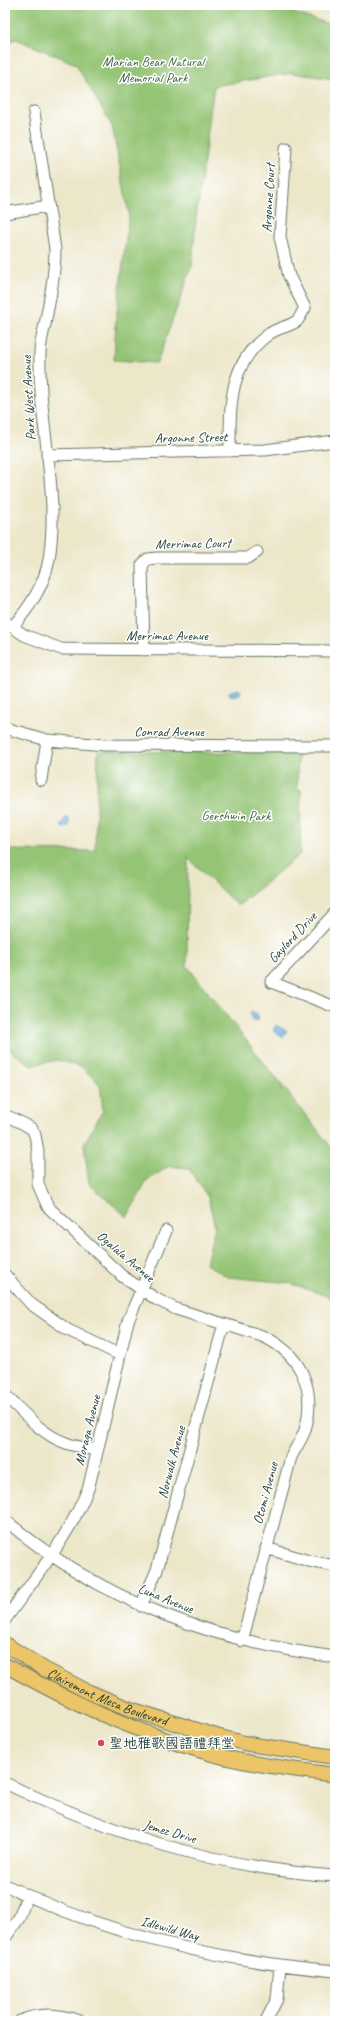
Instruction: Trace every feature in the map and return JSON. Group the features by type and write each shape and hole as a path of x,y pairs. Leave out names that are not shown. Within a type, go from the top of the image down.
{"main road":[{"name":"Clairemont Mesa Boulevard","path":"5,1644 44,1669 89,1692 130,1709 216,1736 248,1744 335,1757"},
{"name":"Clairemont Mesa Boulevard","path":"5,1665 37,1683 125,1724 204,1751 244,1762 335,1775"}],"street":[{"name":"Park West Avenue","path":"9,624 23,616 40,588 49,560 53,520 40,391 40,351 55,269 55,249 34,112"},
{"name":"Argonne Court","path":"230,452 230,402 236,377 255,344 274,330 298,321 304,308 289,276 280,237 286,148"},
{"path":"5,213 48,206"},
{"name":"Argonne Street","path":"46,456 230,452 265,450 335,441"},
{"name":"Merrimac Court","path":"144,650 142,565 148,559 248,558 257,552"},
{"name":"Merrimac Avenue","path":"9,624 24,635 61,649 335,651"},
{"name":"Conrad Avenue","path":"5,728 47,740 105,745 335,746"},
{"path":"41,780 47,740"},
{"name":"Gaylord Drive","path":"335,913 271,982 335,1007"},
{"name":"Ogalala Avenue","path":"5,1115 24,1124 32,1130 35,1135 38,1151 38,1184 48,1207 122,1276 176,1309 274,1341 292,1358"},
{"name":"Moraga Avenue","path":"5,1620 52,1554 82,1504 88,1486 128,1321 166,1231"},
{"path":"5,1275 31,1304 68,1330 120,1355"},
{"name":"Norwalk Avenue","path":"141,1606 157,1570 224,1324"},
{"name":"Otomi Avenue","path":"242,1641 291,1457 304,1430 309,1403 306,1384 301,1369 292,1358"},
{"path":"5,1395 32,1421 52,1436 66,1443 97,1450"},
{"name":"Luna Avenue","path":"5,1520 93,1581 141,1606 165,1616 242,1641 292,1651 335,1657"},
{"path":"266,1548 309,1562 335,1566"},
{"name":"Jemez Drive","path":"5,1783 88,1820 150,1842 227,1862 298,1874 335,1876"},
{"name":"Idlewild Way","path":"5,1885 27,1896 106,1926 159,1942 220,1956 280,1966 335,1971"},
{"path":"5,1938 19,1918 27,1896"},
{"path":"266,2021 277,1999 280,1966"},
{"path":"20,2021 30,2017 50,2014 80,2021"}],"green space":[{"name":"Marian Bear Natural Memorial Park","path":"5,5 269,5 335,26 335,79 292,73 214,86 196,219 192,266 157,363 114,360 116,320 129,214 112,126 76,64 16,39 5,43"},
{"name":"Gershwin Park","path":"98,751 298,753 297,790 301,790 300,854 238,906 188,858 187,966 335,1152 335,1299 290,1283 228,1277 206,1264 215,1227 208,1197 188,1168 169,1166 147,1181 127,1217 89,1184 84,1144 103,1110 100,1085 82,1067 58,1060 31,1065 5,1047 5,850 95,851"}],"water":[{"path":"238,689 241,691 240,694 234,696 230,695 229,692"},
{"path":"66,817 69,818 69,826 63,828 61,825"},
{"path":"250,1012 254,1012 258,1015 258,1021 252,1021"},
{"path":"276,1025 287,1031 283,1037 273,1031"}],"place":[{"name":"聖地雅歌國語禮拜堂","path":"101,1743"}]}
